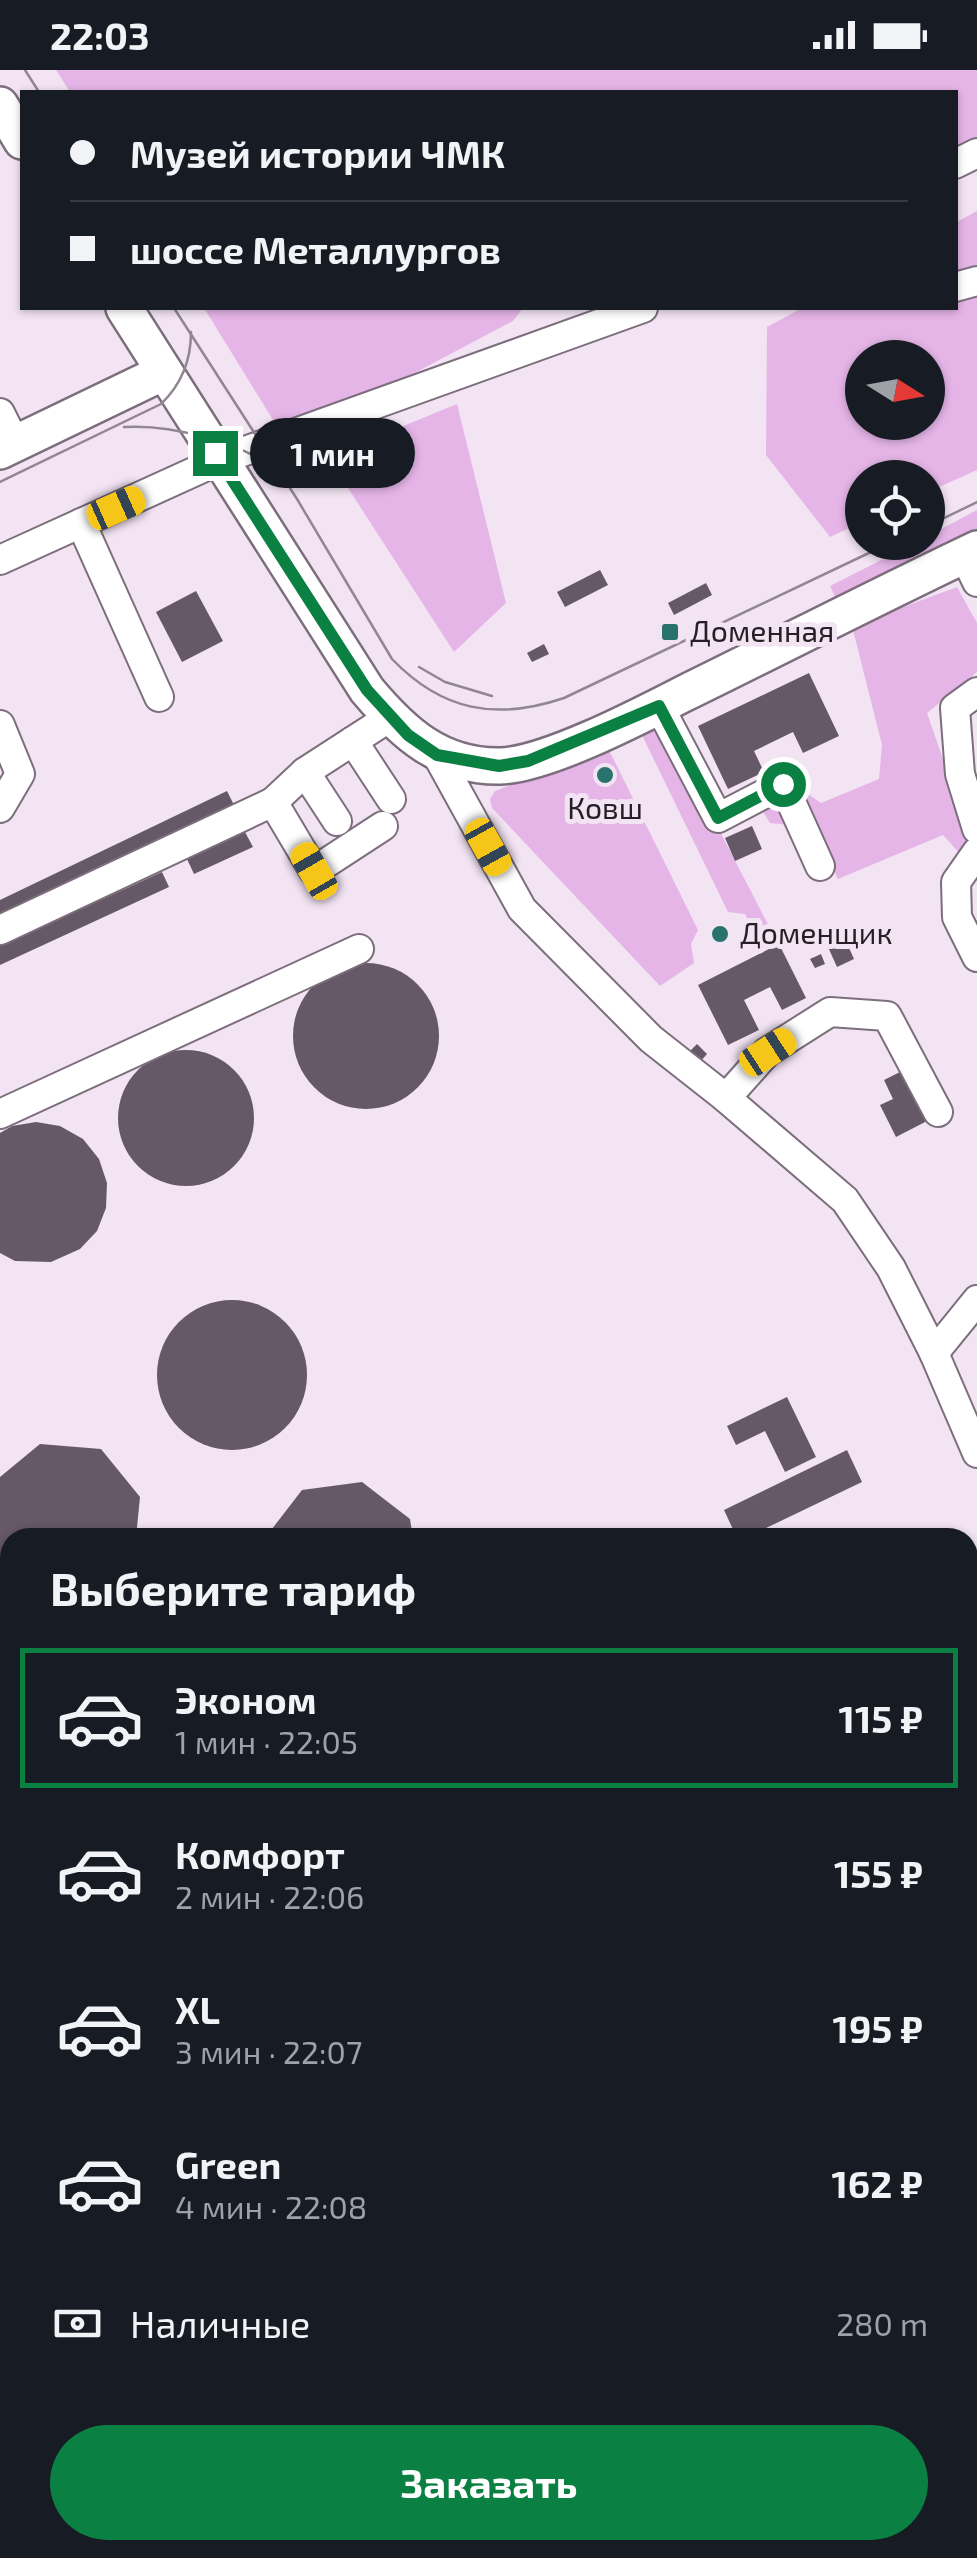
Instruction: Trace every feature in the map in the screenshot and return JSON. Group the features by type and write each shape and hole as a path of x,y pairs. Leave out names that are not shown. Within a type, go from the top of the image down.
{"main road":[{"path":"0,104 20,138"},
{"path":"125,310 378,704 408,735 437,755 499,766 528,761 659,706 973,562"},
{"path":"5,436 164,372"}],"street":[{"path":"0,560 220,460 637,310"},
{"path":"81,523 159,698"},
{"path":"977,692 955,708 960,774 977,829"},
{"path":"0,930 274,802 305,772 353,741 378,704"},
{"path":"659,706 718,818 783,784 820,866"},
{"path":"0,725 20,774 0,808"},
{"path":"274,802 314,871 387,813 353,741"},
{"path":"437,755 522,908 651,1039 845,1200 891,1268 934,1353 977,1453"},
{"path":"305,772 338,821"},
{"path":"977,852 956,882 957,917 977,957"},
{"path":"0,1114 360,949"},
{"path":"726,1098 768,1052 830,1012 887,1016 938,1112"},
{"path":"934,1353 977,1300"}],"shaded area":[{"path":"56,70 977,70 977,138 958,147 958,90 69,90"},
{"path":"977,211 977,470 945,484 945,460 845,460 845,530 830,537 766,455 767,327 798,310 958,310 958,221"},
{"path":"205,310 521,310 513,321 286,441"},
{"path":"457,404 506,603 454,652 328,457"},
{"path":"977,510 977,532 945,548 945,527"},
{"path":"881,560 922,560 838,603 830,586"},
{"path":"957,587 977,623 977,672 927,713 972,843 962,856 943,835 838,879 812,827 770,823 760,807 798,787 821,803 879,779 882,745 852,626"},
{"path":"663,722 771,930 752,927 745,914 728,912 641,733"},
{"path":"608,748 698,930 691,944 694,963 660,986 492,808 490,799 495,791"}],"building":[{"path":"600,570 608,585 565,607 557,592"},
{"path":"706,583 712,595 674,615 668,603"},
{"path":"196,591 223,641 182,662 156,612"},
{"path":"544,644 549,654 532,662 527,653"},
{"path":"809,673 839,736 803,753 793,732 754,751 764,772 728,789 698,726"},
{"path":"227,791 234,805 0,918 0,900"},
{"path":"752,826 762,849 735,861 725,838"},
{"path":"245,832 253,847 194,874 187,859"},
{"path":"162,872 169,887 0,965 0,946"},
{"path":"845,939 854,959 837,967 828,947"},
{"path":"779,944 806,998 782,1010 770,987 744,1000 759,1030 728,1045 698,985"},
{"path":"821,954 825,964 815,968 810,959"},
{"path":"366,963 394,968 418,984 434,1008 439,1036 434,1064 418,1088 394,1104 366,1109 338,1104 314,1088 298,1064 293,1036 298,1008 314,984 338,968"},
{"path":"697,1044 707,1054 700,1062 689,1052"},
{"path":"186,1050 212,1055 234,1070 249,1092 254,1118 249,1144 234,1166 212,1181 186,1186 160,1181 138,1166 123,1144 118,1118 123,1092 138,1070 160,1055"},
{"path":"904,1070 929,1120 896,1137 880,1105 893,1099 884,1080"},
{"path":"36,1122 60,1126 83,1139 99,1159 107,1183 106,1208 97,1231 80,1249 51,1262 15,1261 0,1253 0,1133 12,1126"},
{"path":"232,1300 261,1306 285,1322 301,1346 307,1375 301,1404 285,1428 261,1444 232,1450 203,1444 179,1428 163,1404 157,1375 163,1346 179,1322 203,1306"},
{"path":"787,1397 816,1457 785,1472 765,1431 736,1445 727,1426"},
{"path":"40,1444 101,1449 140,1497 137,1528 0,1528 0,1477"},
{"path":"847,1450 862,1482 766,1528 732,1528 724,1510"},
{"path":"362,1482 410,1519 411,1528 273,1528 302,1490"}],"tram line":[{"path":"25,70 38,90"},
{"path":"175,310 297,499 392,659 411,677 450,700 471,707 515,709 564,698 854,560"},
{"path":"0,482 161,404 184,371 191,332"},
{"path":"124,427 162,428 203,437 242,450 276,468"},
{"path":"945,518 977,502"},
{"path":"419,667 445,682 492,696"}],"place":[{"name":"Доменная","path":"670,632"},
{"name":"Ковш","path":"605,775"},
{"name":"Доменщик","path":"720,934"}],"route":[{"path":"215,453 367,690 408,735 437,755 499,766 528,761 659,706 718,818 783,784"}]}
